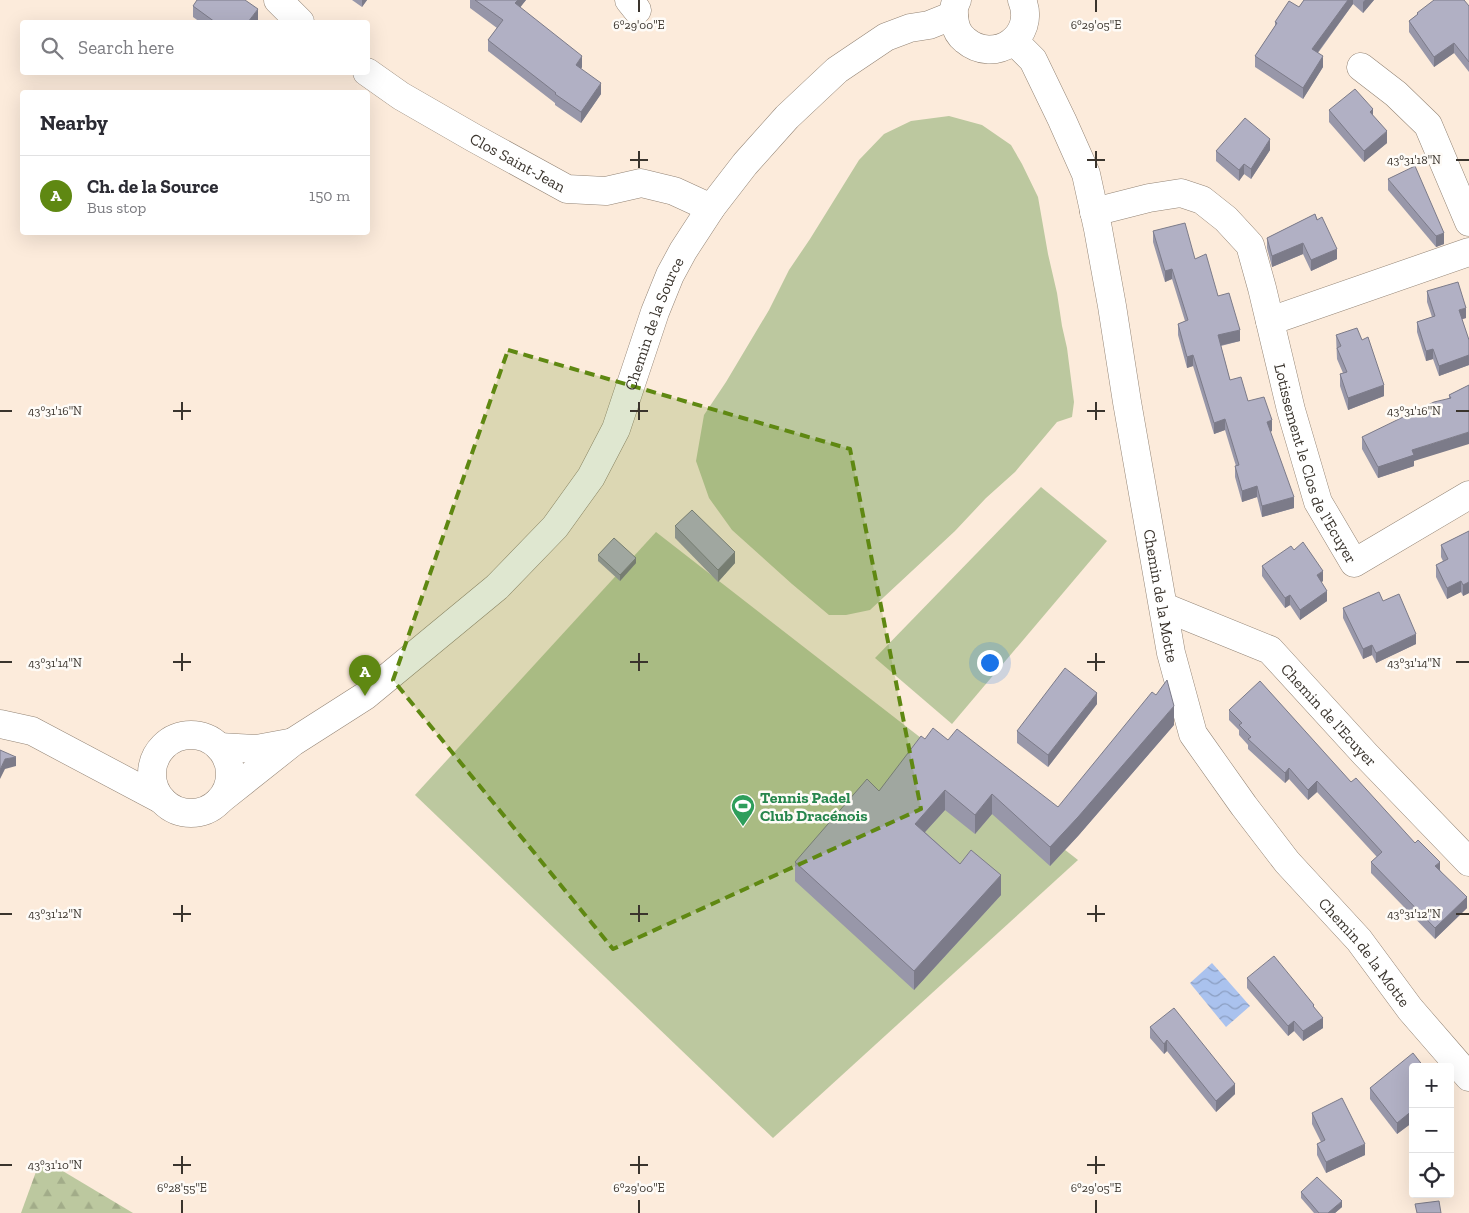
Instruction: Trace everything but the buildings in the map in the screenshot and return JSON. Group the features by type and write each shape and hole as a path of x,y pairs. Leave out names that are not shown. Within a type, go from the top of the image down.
{"street":[{"path":"278,0 298,20"},
{"path":"955,8 956,26 961,37 970,45 981,49 993,50 1004,47 1014,40 1021,31 1025,19 1025,7 1022,0"},
{"name":"Chemin de la Source","path":"220,800 293,742 365,696 380,684 497,587 555,527 592,477 616,429 655,312 670,275 711,208 787,117 837,70 886,37 910,28 929,25 955,8"},
{"name":"Chemin de la Motte","path":"1014,40 1033,60 1086,174 1112,306 1171,654 1193,734 1244,806 1287,862 1359,940 1410,1009 1469,1077"},
{"path":"1361,67 1396,94 1428,125 1469,222"},
{"name":"Clos Saint-Jean","path":"370,74 400,96 567,189 606,191 641,183 674,191 711,208"},
{"name":"Lotissement le Clos de l'Ecuyer","path":"1094,212 1149,198 1181,194 1202,200 1226,219 1250,246 1291,410 1318,502 1354,563 1469,495"},
{"path":"1270,321 1469,252"},
{"name":"Chemin de l'Ecuyer","path":"1164,607 1270,650 1365,754 1469,862"},
{"path":"0,724 32,731 162,800"},
{"path":"191,734 204,737 219,747 224,752 229,764 230,777 227,790 220,800 198,813 185,813 172,809 162,800 155,790 151,777 153,764 158,752 166,743 178,737 191,734"},
{"name":"Chemin de la Source","path":"219,747 256,749 293,742"},
{"path":"98,766 139,761 158,752"}],"highlighted area":[{"path":"508,350 850,449 921,809 613,949 393,680"}],"green space":[{"path":"949,116 982,125 1011,145 1038,197 1067,348 1074,402 1072,417 1057,422 1015,472 870,610 846,615 829,615 732,530 709,498 696,461 704,415 769,310 789,270 859,160 884,134 911,121"},
{"path":"1041,487 1107,541 952,724 875,658"},
{"name":"Tennis Padel Club Dracénois","path":"656,532 1078,860 773,1138 415,795"},
{"path":"41,1158 133,1213 21,1213"}],"water":[{"path":"1212,963 1250,1006 1226,1027 1190,983"}],"place":[{"name":"Ch. de la Source","path":"365,696"},
{"name":"Tennis Padel Club Dracénois","path":"743,827"}]}
